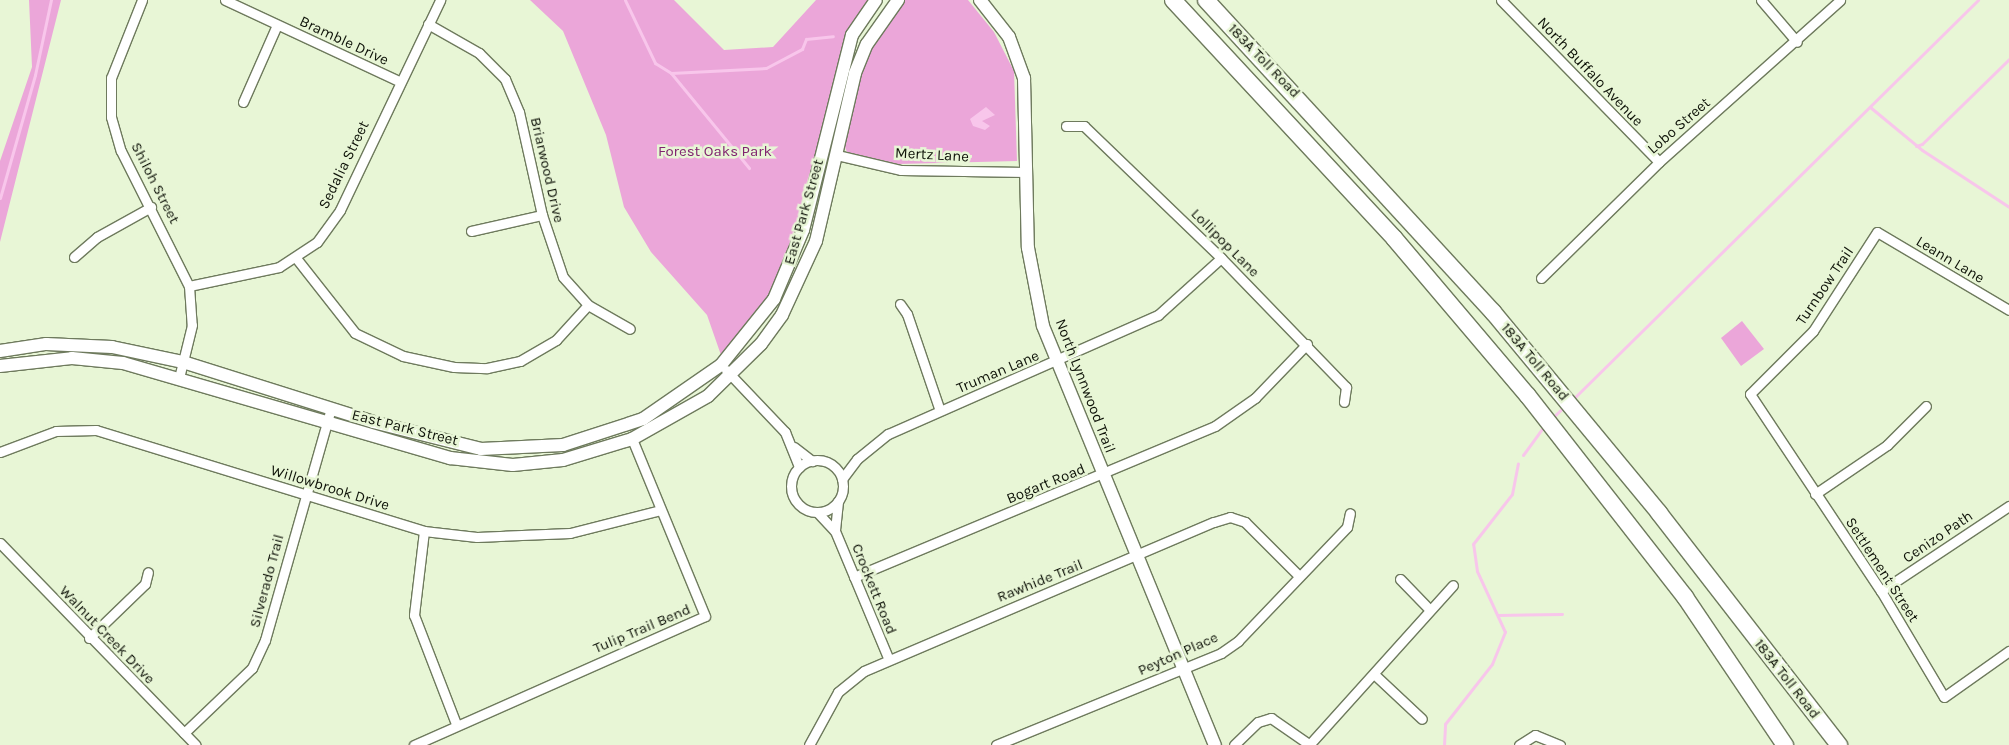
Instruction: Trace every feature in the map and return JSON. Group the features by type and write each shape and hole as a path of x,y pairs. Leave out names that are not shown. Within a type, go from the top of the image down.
{"highway":[{"name":"183A Toll Road","path":"1173,0 1394,238 1568,445 1685,597 1785,745"},
{"name":"183A Toll Road","path":"1206,0 1412,220 1590,428 1839,745"}],"street":[{"name":"Shiloh Street","path":"142,0 111,78 111,117 121,151 151,207 189,286 192,325 179,378"},
{"name":"Bramble Drive","path":"225,0 277,26 399,81"},
{"name":"Sedalia Street","path":"189,286 254,275 296,258 317,242 340,210 399,81 440,0"},
{"name":"East Park Street","path":"0,351 79,344 183,362 331,409 481,449 563,445 643,419 721,365 766,313 790,264 803,230 841,69 852,35 876,0"},
{"name":"East Park Street","path":"0,366 72,358 103,360 179,378 326,424 450,458 513,465 562,460 632,438 681,415 732,376 761,344 802,277 837,156 855,73 867,44 898,0"},
{"name":"North Lynnwood Trail","path":"980,0 1020,59 1028,248 1039,312 1055,362 1215,745"},
{"name":"North Buffalo Avenue","path":"1500,0 1659,162"},
{"path":"1761,0 1797,42"},
{"name":"Lobo Street","path":"1541,278 1659,162 1797,42 1840,0"},
{"name":"Briarwood Drive","path":"428,24 480,53 505,78 519,112 542,215 563,277 588,305 630,329"},
{"path":"243,102 277,26"},
{"name":"Lollipop Lane","path":"1066,126 1084,126 1221,258 1307,344 1346,387 1344,402"},
{"name":"Mertz Lane","path":"837,156 901,170 1026,172"},
{"path":"74,257 97,237 151,207"},
{"path":"471,231 542,215"},
{"name":"Leann Lane","path":"1877,232 2009,310"},
{"name":"Turnbow Trail","path":"1750,394 1813,331 1877,232"},
{"path":"296,258 355,333 402,356 454,367 487,368 520,360 556,340 588,305"},
{"name":"Truman Lane","path":"842,479 857,459 888,434 1158,315 1221,258"},
{"path":"900,304 907,314 940,411"},
{"name":"Bogart Road","path":"854,578 1102,475 1237,413 1307,344"},
{"path":"721,365 794,447 812,461 834,466 842,479 838,501 818,512 795,500 791,482 799,467 812,461"},
{"name":"Settlement Street","path":"1750,394 1881,591 1944,697 2009,651"},
{"path":"1815,494 1887,445 1926,406"},
{"name":"Silverado Trail","path":"184,733 252,668 276,607 304,495 331,409"},
{"name":"Willowbrook Drive","path":"0,452 56,432 96,430 424,531 522,537 570,532 660,510"},
{"name":"Tulip Trail Bend","path":"414,745 456,724 705,616 632,438"},
{"path":"794,447 799,467"},
{"name":"Truman Lane","path":"834,466 857,459"},
{"name":"Crockett Road","path":"835,531 838,501"},
{"name":"Cenizo Path","path":"1881,591 2009,506"},
{"name":"Crockett Road","path":"818,512 835,531 888,658"},
{"name":"Peyton Place","path":"996,745 1183,669 1238,641 1298,575 1347,527 1350,513"},
{"name":"Rawhide Trail","path":"809,745 838,692 888,658 1230,517 1245,522 1298,575"},
{"path":"424,531 414,615 456,724"},
{"name":"Walnut Creek Drive","path":"0,542 89,638 196,745"},
{"path":"89,638 145,584 148,572"},
{"path":"1400,579 1429,609"},
{"path":"1234,745 1258,722 1271,718 1310,745 1375,675 1429,609 1453,585"},
{"path":"1375,675 1422,719"},
{"path":"1519,745 1535,735 1560,745"}],"green space":[{"path":"29,0 61,0 0,242 0,161 32,67"},
{"name":"Forest Oaks Park","path":"530,0 674,0 724,50 773,47 816,0 872,0 837,67 800,229 762,311 722,358 707,315 651,252 624,207 606,135 563,31"},
{"path":"902,0 968,0 994,32 1014,71 1017,161 898,164 847,152 844,145 862,65"},
{"path":"1742,321 1764,349 1741,366 1721,338"}],"shaded area":[{"path":"986,107 995,115 982,121 990,126 985,130 973,126 970,119"}],"waterway":[{"path":"0,198 35,75 51,0"},
{"path":"625,0 655,63 671,73 749,168"},
{"path":"1572,400 1978,0"},
{"path":"671,73 766,68 802,49 806,39 833,36"},
{"path":"1916,146 1922,144 2009,59"},
{"path":"1870,107 1922,150 2009,207"},
{"path":"1552,418 1564,407"},
{"path":"1523,455 1544,426"},
{"path":"1444,745 1445,724 1492,664 1505,632 1477,571 1473,544 1512,494 1518,464"},
{"path":"1498,615 1562,614"}]}
